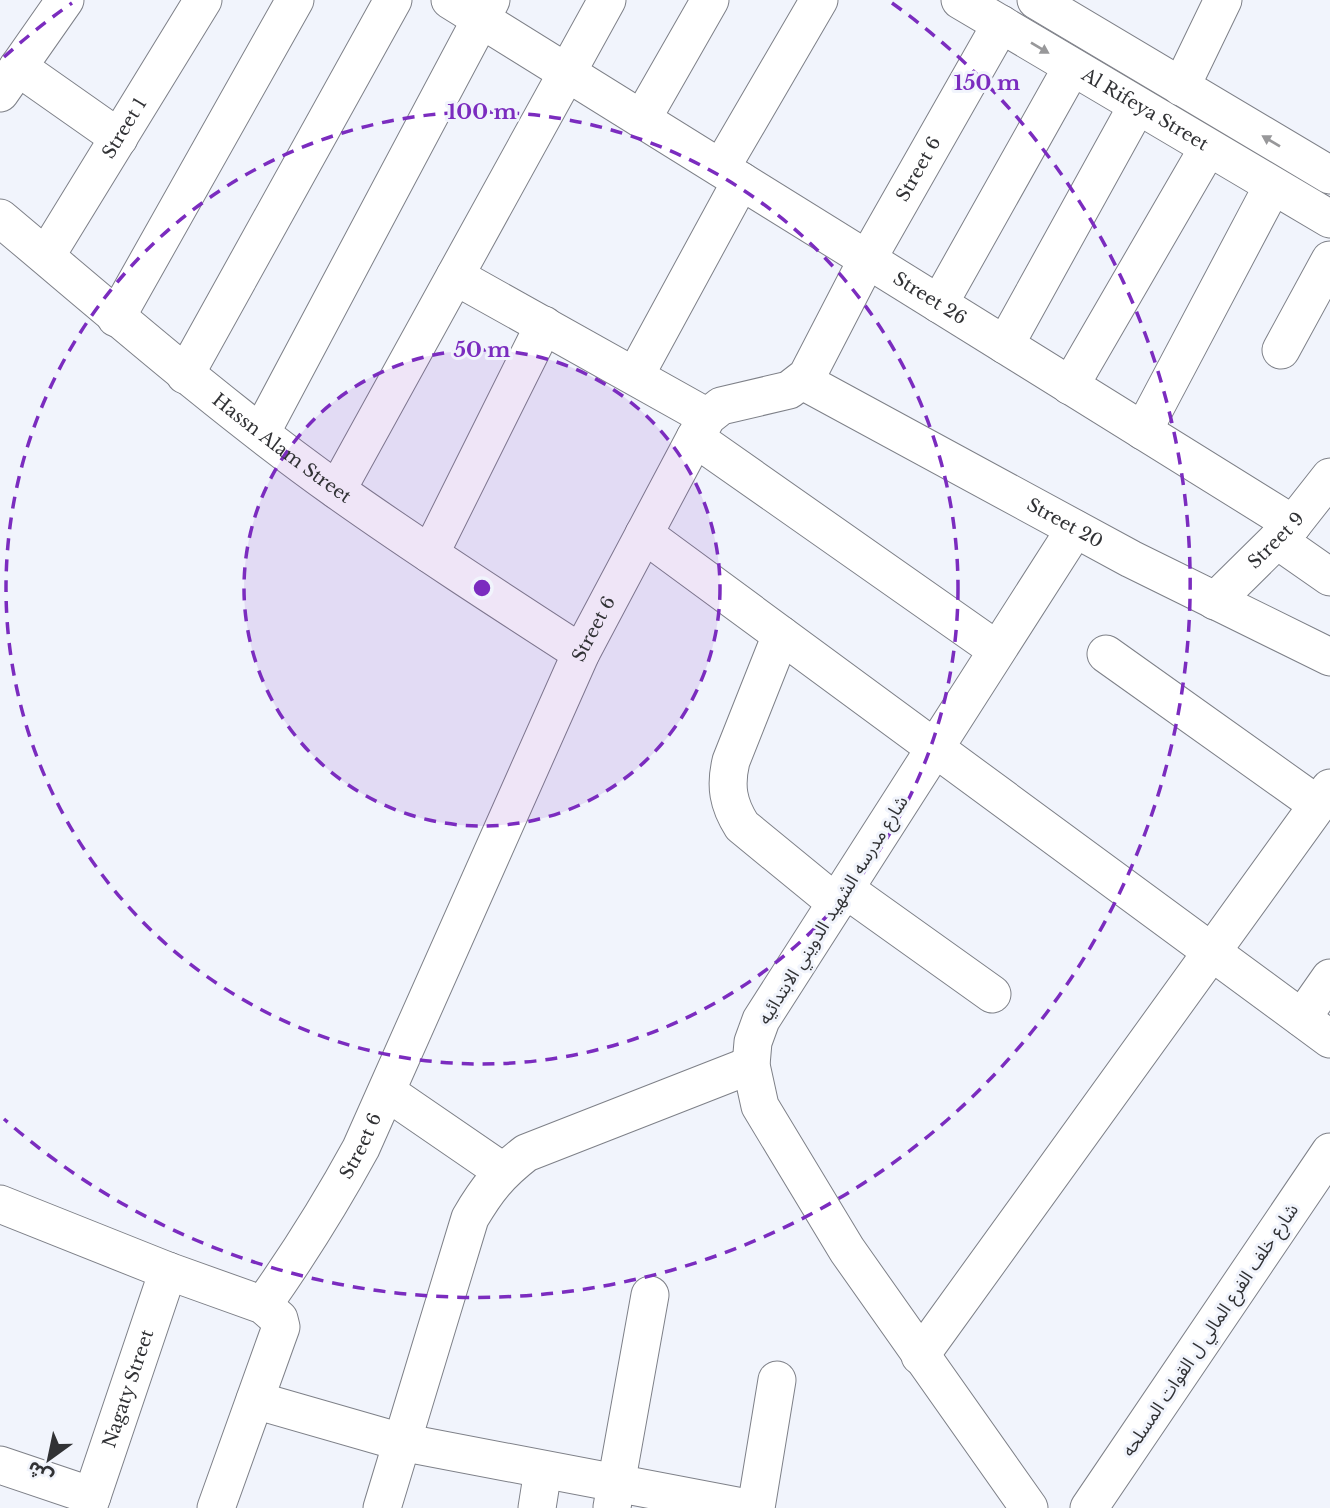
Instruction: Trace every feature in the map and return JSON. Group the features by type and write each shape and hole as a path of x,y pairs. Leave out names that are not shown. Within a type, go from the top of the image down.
{"street":[{"path":"65,0 9,80 119,138"},
{"name":"Street 1","path":"46,256 203,0"},
{"path":"116,318 295,0"},
{"path":"185,375 393,0"},
{"path":"337,490 607,0"},
{"path":"642,119 710,0"},
{"path":"635,376 731,174 819,0"},
{"name":"Al Rifeya Street","path":"960,0 1330,219"},
{"path":"1036,0 1330,175"},
{"path":"1181,87 1223,0"},
{"path":"261,433 473,6"},
{"name":"Street 26","path":"473,6 566,72 1143,431 1285,532 1330,577"},
{"name":"Street 6","path":"803,381 868,258 1001,24"},
{"path":"939,304 1072,66"},
{"path":"1005,345 1137,106"},
{"path":"1070,386 1208,148"},
{"path":"1143,431 1272,187"},
{"name":"Hassn Alam Street","path":"0,218 185,375 337,490 581,653"},
{"path":"1281,350 1330,260"},
{"path":"455,276 635,376 997,650"},
{"path":"430,554 544,325"},
{"path":"701,428 721,405 789,390 803,381"},
{"name":"Street 20","path":"803,381 1074,529 1330,657"},
{"name":"Street 6","path":"263,1305 299,1255 361,1148 581,653 701,428"},
{"name":"Street 9","path":"1215,601 1285,532 1330,477"},
{"name":"شارع مدرسه الشهيد الدويني الابتدائيه","path":"1029,1508 847,1250 760,1106 751,1065 753,1042 761,1020 1074,529"},
{"path":"644,534 1316,1028 1330,978"},
{"path":"781,635 731,761 727,778 733,811 742,826 840,896 992,994"},
{"path":"920,1356 1324,797 1106,654"},
{"path":"382,1508 470,1218 502,1171 526,1153 751,1065"},
{"path":"387,1092 502,1171"},
{"name":"شارع خلف الفرع المالي ل القوات المسلحه","path":"1089,1508 1330,1152"},
{"path":"0,1204 168,1271 263,1305 279,1319 281,1327 216,1508"},
{"name":"Nagaty Street","path":"90,1502 168,1271"},
{"path":"614,1496 650,1295"},
{"path":"756,1508 778,1380"},
{"path":"255,1400 401,1442 543,1470 614,1496 747,1508"},
{"path":"0,1465 90,1502"},
{"path":"537,1508 543,1470"}]}
